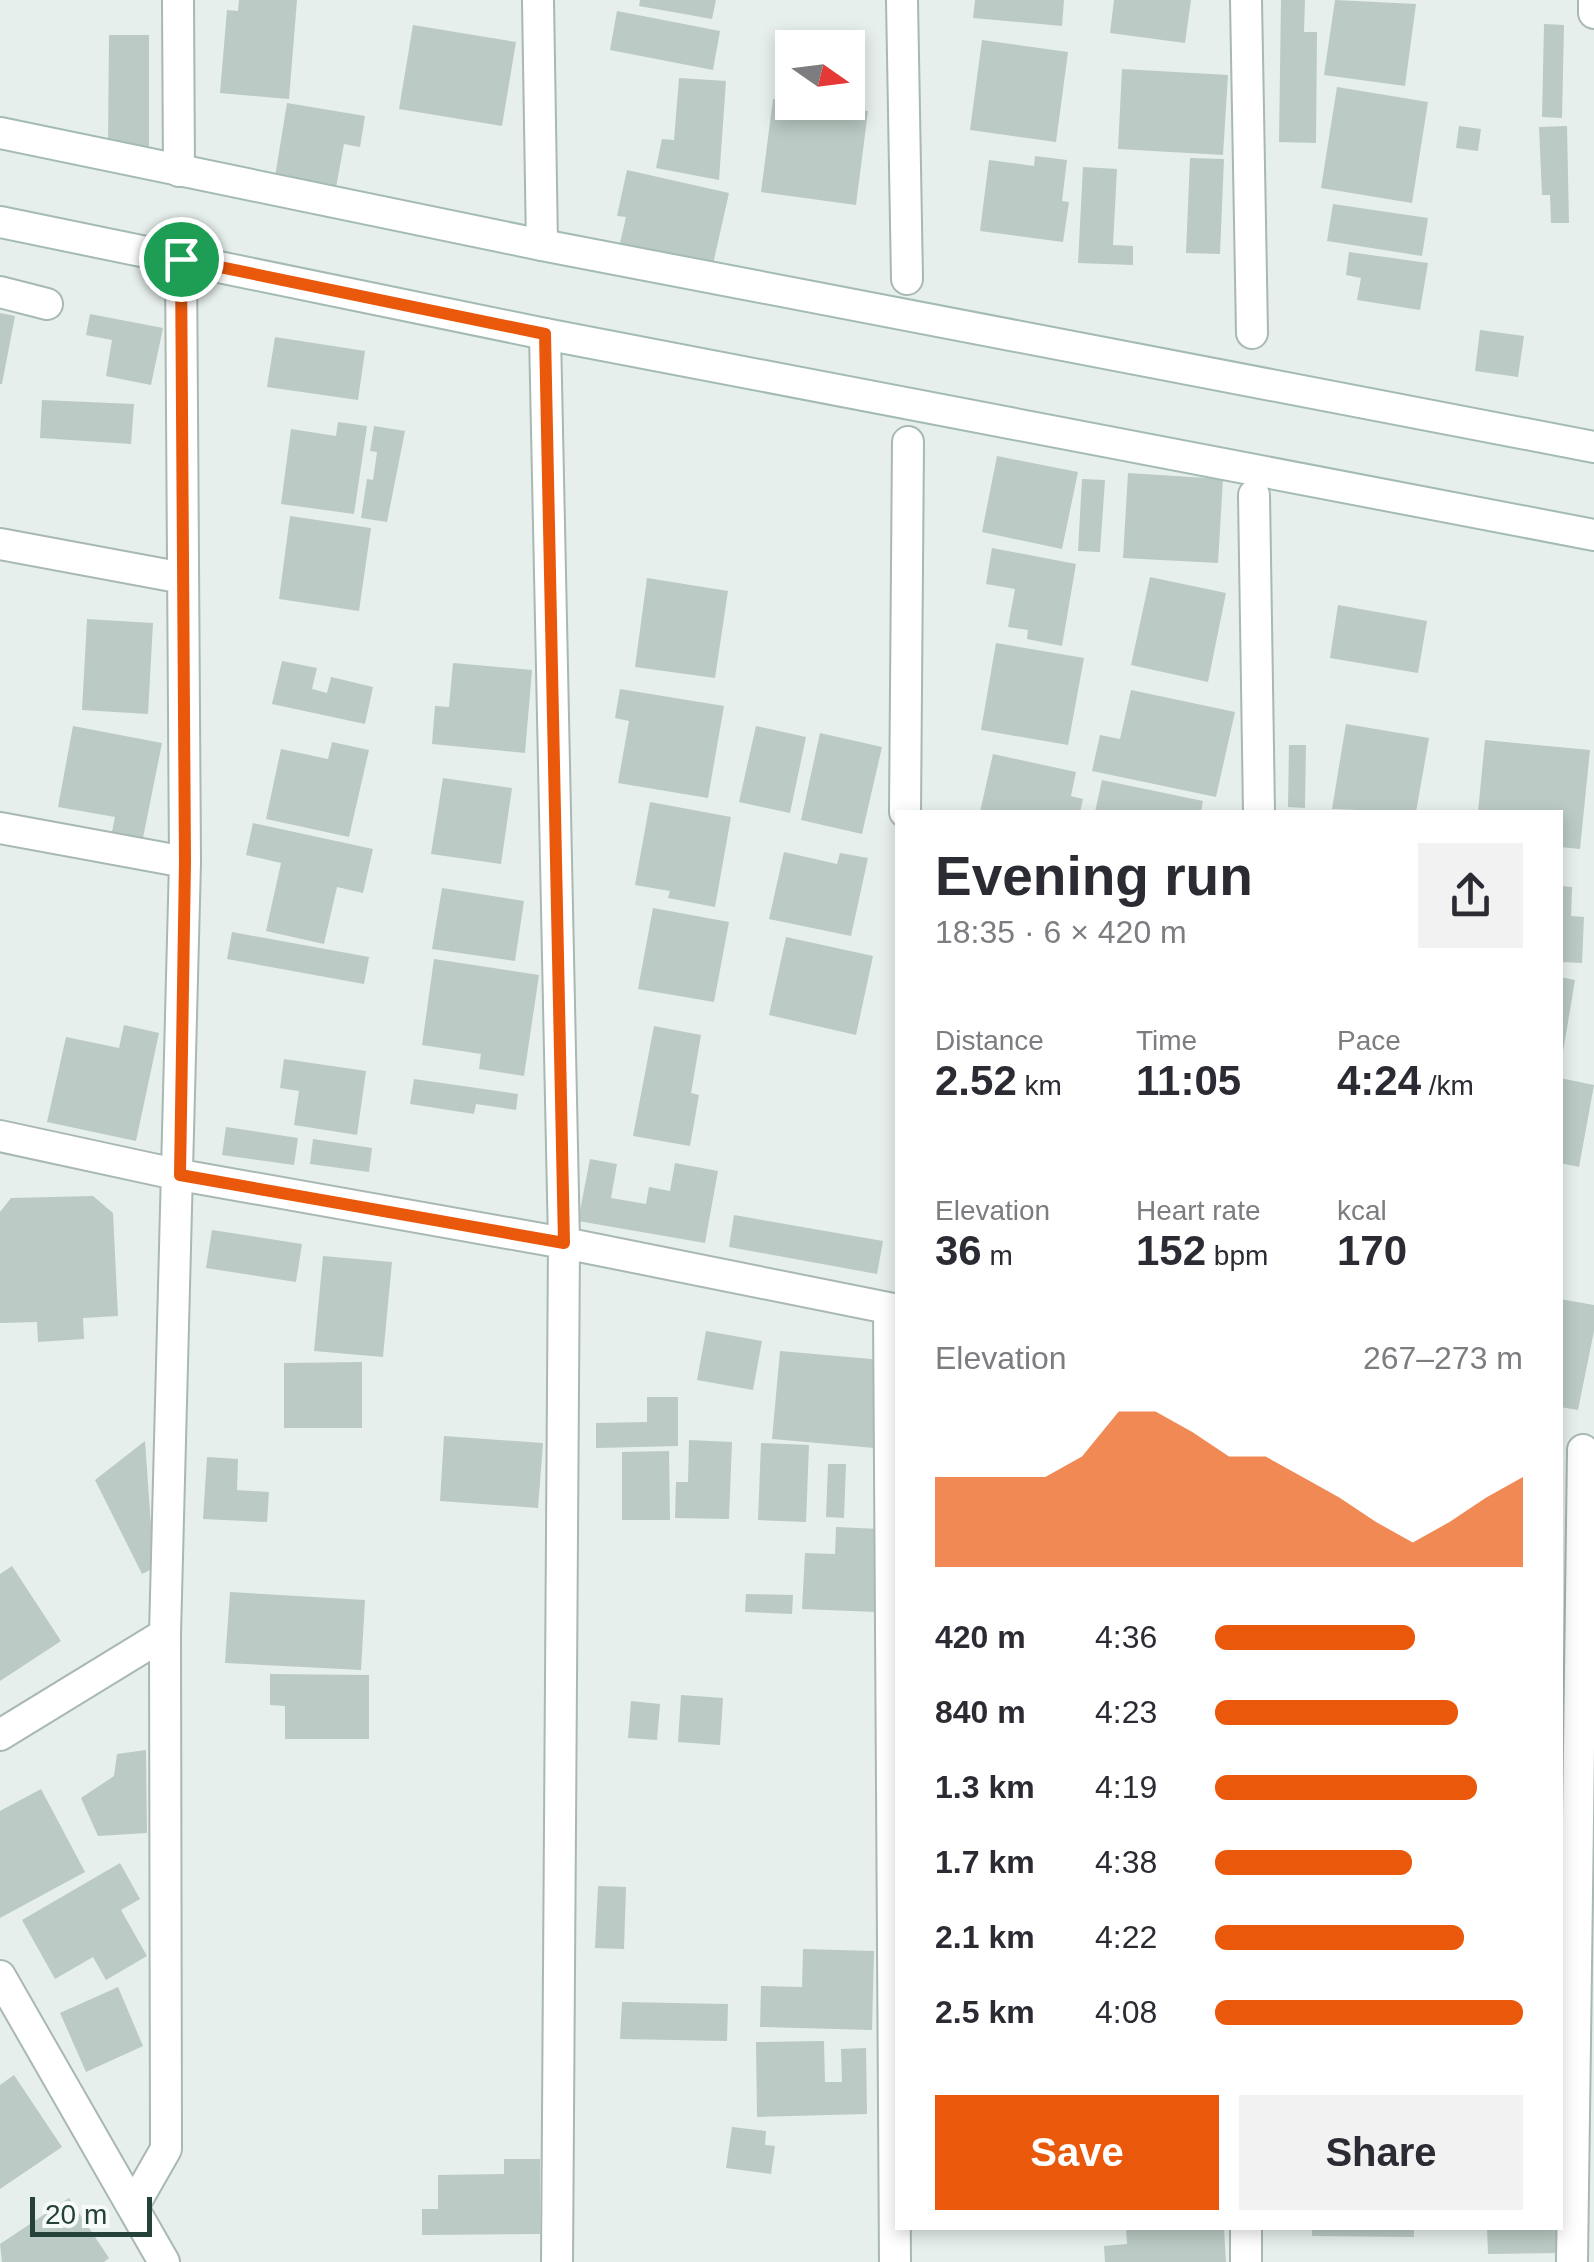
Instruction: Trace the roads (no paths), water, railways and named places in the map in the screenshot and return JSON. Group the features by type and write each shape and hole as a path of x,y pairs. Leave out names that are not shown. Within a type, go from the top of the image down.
{"street":[{"path":"538,0 542,245"},
{"path":"902,0 907,279"},
{"path":"1246,0 1252,333"},
{"path":"1594,0 1594,13"},
{"path":"174,1 180,170"},
{"path":"0,132 542,245 1594,447"},
{"path":"0,222 545,334 1594,535"},
{"path":"134,2206 166,2148 165,1634 180,1175 185,862 181,259"},
{"path":"0,292 48,304"},
{"path":"545,334 564,1243 557,2262"},
{"path":"905,810 908,442"},
{"path":"1254,495 1259,810"},
{"path":"0,544 183,578"},
{"path":"0,828 185,862"},
{"path":"0,1136 180,1175 564,1243 893,1310 895,2262"},
{"path":"1572,2262 1579,1449"},
{"path":"0,1735 165,1634"},
{"path":"0,1976 164,2262"},
{"path":"1246,2230 1246,2262"}]}
